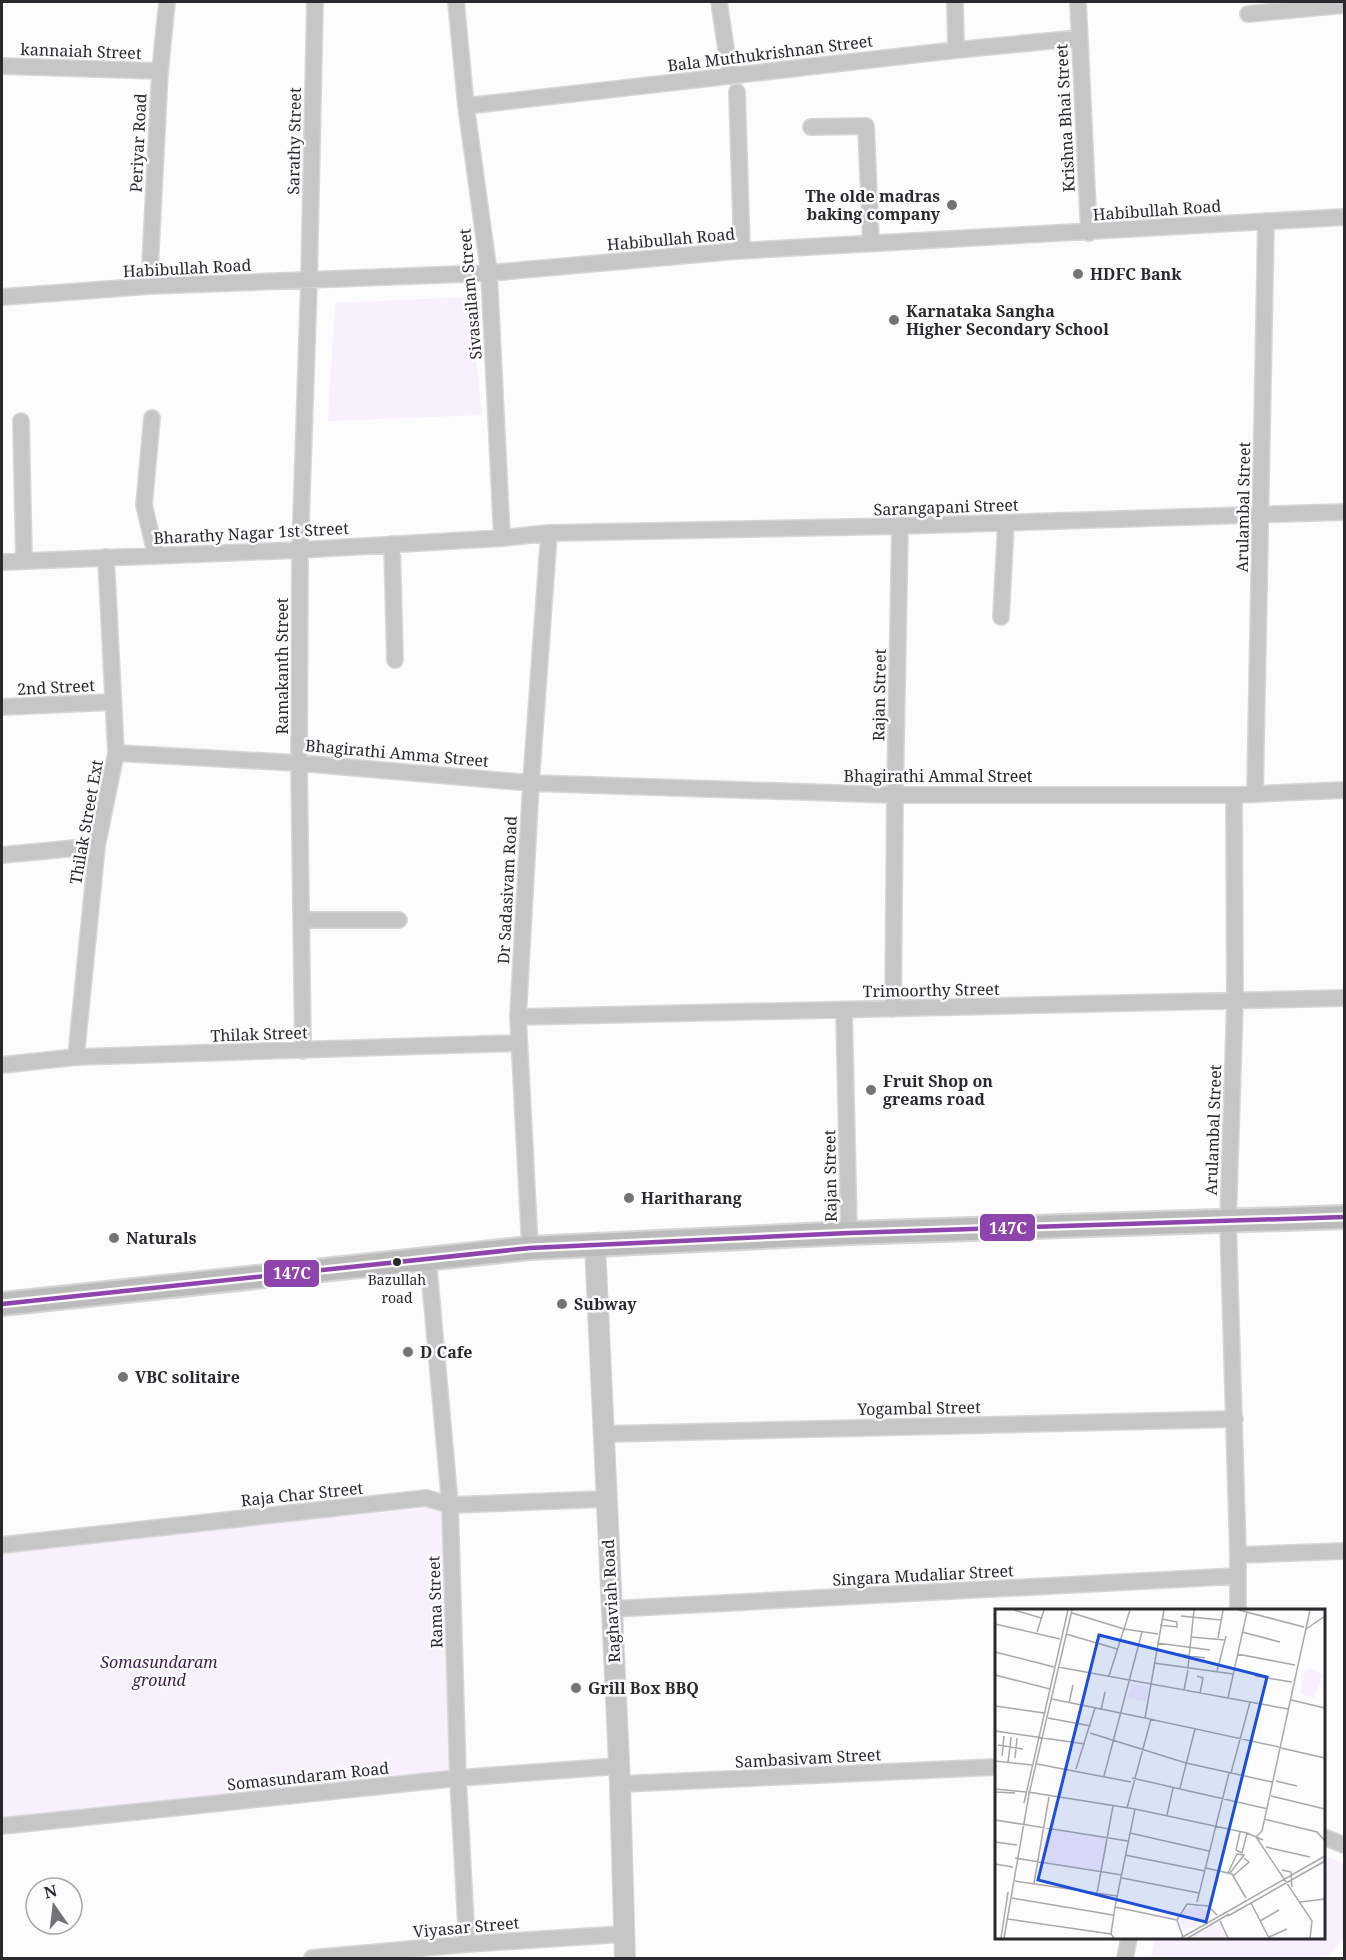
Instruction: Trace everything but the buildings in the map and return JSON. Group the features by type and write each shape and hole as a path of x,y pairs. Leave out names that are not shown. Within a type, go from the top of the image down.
{"main road":[{"path":"2,1304 530,1248 849,1233 1344,1217"}],"street":[{"name":"Periyar Road","path":"149,286 160,71 167,2"},
{"name":"Sarathy Street","path":"309,281 315,2"},
{"name":"Sivasailam Street","path":"456,2 466,106 489,273 502,538"},
{"path":"719,2 730,75"},
{"path":"955,2 956,50"},
{"name":"Krishna Bhai Street","path":"1078,2 1089,232"},
{"path":"1248,14 1344,5"},
{"name":"Bala Muthukrishnan Street","path":"466,106 1079,38"},
{"name":"kannaiah Street","path":"2,66 160,71"},
{"path":"737,92 742,251"},
{"path":"811,127 866,126 872,243"},
{"name":"Habibullah Road","path":"2,297 149,286 489,273 742,251 1344,217"},
{"name":"Arulambal Street","path":"1255,793 1266,221"},
{"name":"Ramakanth Street","path":"303,1051 303,920 299,763 300,550 309,281"},
{"path":"152,418 144,506 156,555"},
{"path":"21,421 24,561"},
{"name":"Sarangapani Street","path":"549,533 900,526 1344,512"},
{"path":"1001,617 1006,523"},
{"name":"Rajan Street","path":"893,1009 900,526"},
{"path":"502,538 549,533"},
{"name":"Dr Sadasivam Road","path":"530,1248 518,1017 531,783 549,533"},
{"name":"Bharathy Nagar 1st Street","path":"2,562 300,550 502,538"},
{"path":"392,544 395,660"},
{"name":"Thilak Street Ext","path":"76,1057 97,846 116,753 106,557"},
{"name":"2nd Street","path":"2,707 112,702"},
{"name":"Bhagirathi Amma Street","path":"116,753 299,763 531,783"},
{"name":"Bhagirathi Ammal Street","path":"531,783 895,795 1234,795 1344,790"},
{"name":"Arulambal Street","path":"1234,795 1235,1000 1228,1222 1235,1419 1238,1609"},
{"path":"2,855 97,846"},
{"path":"303,920 399,921"},
{"name":"Trimoorthy Street","path":"518,1017 1344,998"},
{"name":"Rajan Street","path":"844,1010 849,1233"},
{"name":"Thilak Street","path":"2,1065 76,1057 518,1043"},
{"name":"Raghaviah Road","path":"595,1244 620,1775 624,1959"},
{"name":"Rama Street","path":"428,1259 450,1505 458,1778 467,1944"},
{"name":"Yogambal Street","path":"604,1434 1235,1419"},
{"name":"Raja Char Street","path":"2,1545 426,1498 450,1505 606,1499"},
{"path":"1238,1555 1344,1551"},
{"name":"Singara Mudaliar Street","path":"611,1609 1238,1576"},
{"name":"Sambasivam Street","path":"620,1775 995,1767"},
{"name":"Somasundaram Road","path":"2,1826 458,1778 620,1775"},
{"path":"1325,1838 1344,1845"},
{"name":"Viyasar Street","path":"312,1959 467,1944 624,1934"},
{"path":"1125,1959 1129,1939"}],"green space":[{"path":"469,297 482,415 328,421 335,303"},
{"name":"Somasundaram ground","path":"447,1506 464,1775 2,1823 2,1551"},
{"path":"1325,1856 1344,1863 1344,1939 1325,1958 1151,1958 1155,1939 1325,1939"}],"transit line":[{"name":"147C","path":"2,1304 530,1248 849,1233 1344,1217"}],"place":[{"name":"The olde madras baking company","path":"952,205"},
{"name":"HDFC Bank","path":"1078,274"},
{"name":"Karnataka Sangha Higher Secondary School","path":"894,320"},
{"name":"Fruit Shop on greams road","path":"871,1090"},
{"name":"Haritharang","path":"629,1198"},
{"name":"Naturals","path":"114,1238"},
{"name":"Bazullah road","path":"397,1262"},
{"name":"Subway","path":"562,1304"},
{"name":"D Cafe","path":"408,1352"},
{"name":"VBC solitaire","path":"123,1377"},
{"name":"Grill Box BBQ","path":"576,1688"}]}
